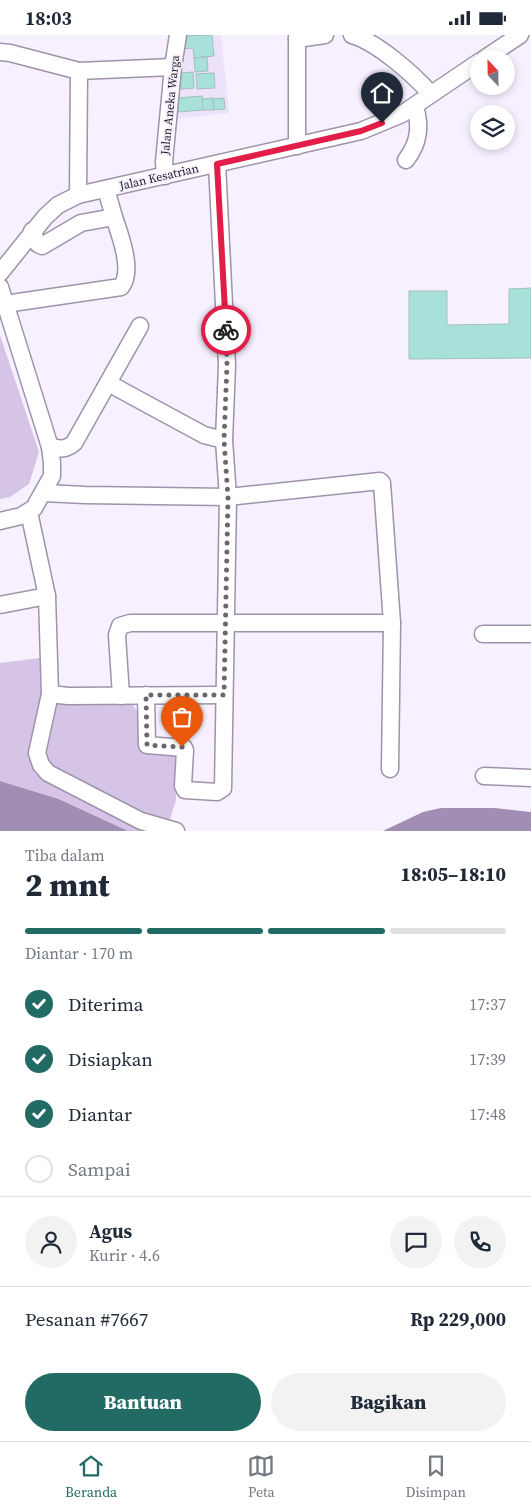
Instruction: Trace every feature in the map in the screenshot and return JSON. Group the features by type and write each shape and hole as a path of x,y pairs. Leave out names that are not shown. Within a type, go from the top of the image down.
{"street":[{"name":"Jalan Aneka Warga","path":"165,176 164,162 178,35"},
{"path":"297,146 297,37 325,35"},
{"path":"352,35 362,38 383,51 431,93"},
{"path":"498,50 520,35"},
{"path":"0,52 79,71 173,67"},
{"name":"Jalan Kesatrian","path":"0,273 45,217 58,205 78,195 361,131 382,123 415,106 431,93 470,68"},
{"path":"78,195 79,71"},
{"path":"406,160 414,151 418,136 419,120 415,106"},
{"path":"146,695 147,745 184,748 185,790 217,792 223,788 228,497 224,440 227,365 217,164"},
{"path":"6,305 121,287 125,280 127,266 106,189"},
{"path":"32,231 38,244 42,246 81,223 114,217"},
{"path":"0,287 50,447 52,463 52,476 44,493 30,512 0,521"},
{"path":"50,447 62,450 74,443 140,326"},
{"path":"108,383 204,435 224,440"},
{"path":"44,493 228,497 380,481 382,483 392,623 390,769"},
{"path":"30,512 47,596 50,694 37,753 41,765 48,773 142,821 176,831"},
{"path":"0,605 47,596"},
{"path":"121,696 117,635 120,626 130,623 392,623"},
{"path":"483,634 531,634"},
{"path":"50,694 68,697 224,695"},
{"path":"484,776 531,779"}],"shaded area":[{"path":"181,35 221,35 229,113 174,119"},
{"path":"0,335 39,452 29,484 10,497 0,499"},
{"path":"47,657 61,697 129,700 140,715 138,735 149,754 175,756 176,800 166,831 128,831 60,799 0,781 0,663"},
{"path":"0,781 59,799 128,831 0,831"},
{"path":"441,808 495,808 531,812 531,831 383,831 423,812"}],"building":[{"path":"212,35 214,56 194,58 193,48 184,49 184,36"},
{"path":"207,57 208,71 195,72 194,58"},
{"path":"193,72 194,88 181,89 180,73"},
{"path":"214,73 215,88 197,89 196,74"},
{"path":"202,96 203,110 178,112 177,98"},
{"path":"213,98 214,110 203,110 202,99"},
{"path":"224,98 225,109 214,110 213,99"},
{"path":"531,288 531,358 409,359 409,291 447,291 447,325 509,324 509,289"}],"way so far":[{"path":"182,747 147,745 146,695 224,695 228,497 224,440 227,365 226,330"}],"route":[{"path":"226,330 217,164 361,131 382,123"}]}
